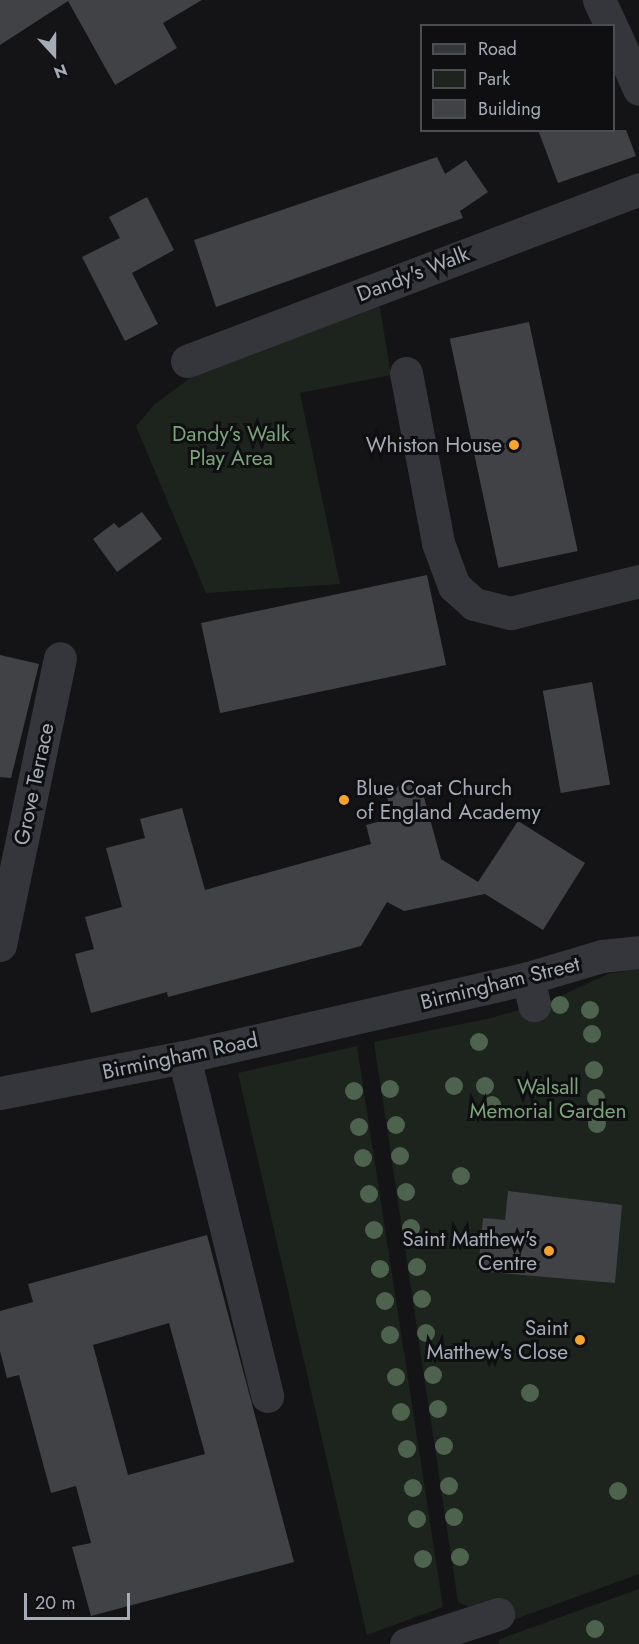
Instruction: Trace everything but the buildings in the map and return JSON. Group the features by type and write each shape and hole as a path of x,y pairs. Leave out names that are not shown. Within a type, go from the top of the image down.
{"street":[{"path":"599,0 609,24"},
{"path":"615,34 639,89"},
{"name":"Dandy's Walk","path":"187,361 639,189"},
{"path":"406,373 438,543 454,586 474,604 511,613 639,581"},
{"name":"Grove Terrace","path":"0,945 60,658"},
{"name":"Birmingham Street","path":"360,1017 531,992 602,956 639,951"},
{"name":"Birmingham Road","path":"0,1093 184,1057 360,1017"},
{"path":"184,1057 267,1396"},
{"path":"405,1644 457,1637 498,1614"}],"green space":[{"name":"Dandy’s Walk Play Area","path":"379,302 391,375 300,393 340,584 206,593 136,426 155,404 193,376"},
{"name":"Walsall Memorial Garden","path":"639,969 639,1574 507,1622 498,1597 469,1607 458,1602 374,1042 491,1018 550,1001 608,974"},
{"path":"357,1046 443,1607 367,1635 238,1073"},
{"path":"639,1589 639,1644 498,1644 500,1639"}],"place":[{"name":"Whiston House","path":"514,445"},
{"name":"Blue Coat Church of England Academy","path":"344,800"},
{"name":"Saint Matthew's Centre","path":"549,1251"},
{"name":"Saint Matthew's Close","path":"580,1340"}]}
